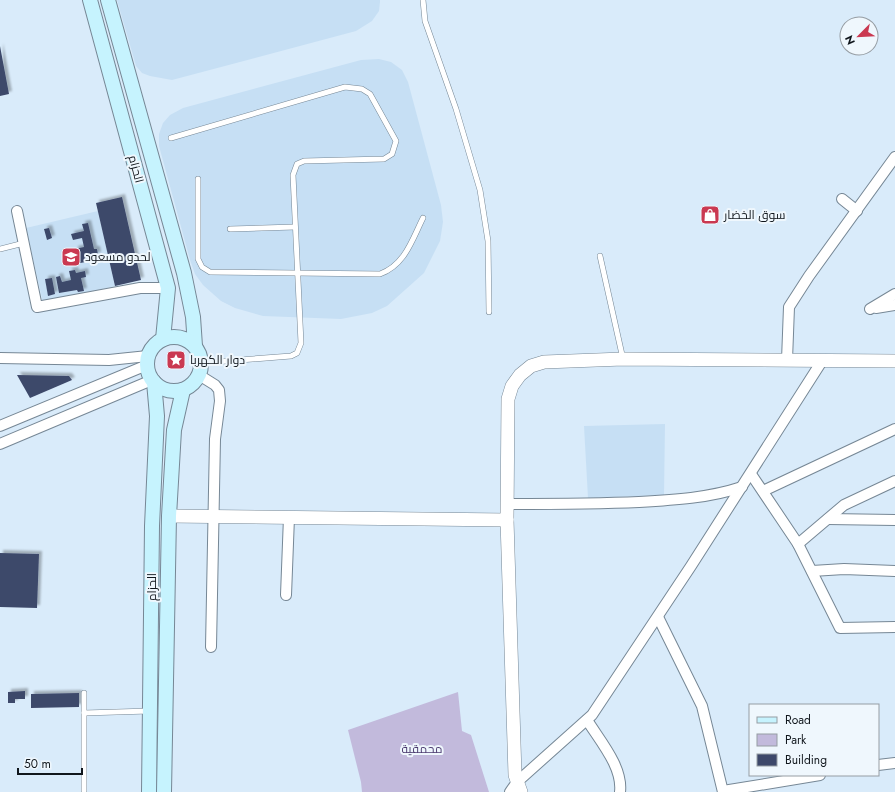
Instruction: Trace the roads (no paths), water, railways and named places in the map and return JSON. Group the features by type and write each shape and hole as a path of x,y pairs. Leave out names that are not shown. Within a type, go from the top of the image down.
{"main road":[{"name":"الحزام","path":"90,0 168,288 162,339"},
{"path":"108,0 184,273 193,317 195,346 200,369 190,386 183,390 167,390 153,381 147,360 154,346 162,339 171,336 180,337 188,340 195,346"},
{"name":"الحزام","path":"149,792 152,526 157,416 153,381"},
{"name":"الحزام","path":"164,792 169,521 174,430 183,390"},
{"path":"152,526 169,521"}],"street":[{"path":"787,360 789,307 809,276 895,157"},
{"path":"842,199 857,211"},
{"path":"17,211 37,307 140,288 168,288"},
{"path":"895,294 870,309 895,305"},
{"path":"0,358 147,360"},
{"path":"516,789 507,504 508,399 516,380 531,366 544,362 623,359 895,361"},
{"path":"1,425 147,360"},
{"path":"516,789 587,720 658,617 822,361"},
{"path":"200,369 219,390 220,395 215,439 210,647"},
{"path":"0,444 153,381"},
{"path":"763,491 895,429"},
{"path":"751,474 798,544 840,628 895,627"},
{"path":"798,544 851,501 895,481"},
{"path":"507,504 601,504 665,500 722,494 742,487"},
{"path":"169,521 213,517 507,520"},
{"path":"286,595 289,517"},
{"path":"828,519 895,520"},
{"path":"812,571 844,569 895,571"},
{"path":"658,617 702,706 723,791 814,776"},
{"path":"587,720 614,765 621,781 620,792"},
{"path":"879,766 895,763"}],"lane":[{"path":"423,0 425,21 456,109 480,190 488,241 489,312"},
{"path":"171,138 345,87 362,89 370,94 394,137 394,150 384,159 304,161 297,164 293,175 301,343 297,353 291,356 200,369"},
{"path":"198,178 198,259 202,267 210,272 297,272 372,275 388,271 405,255 423,218"},
{"path":"230,229 295,227"},
{"path":"0,249 24,243"},
{"path":"600,256 623,359"},
{"path":"84,693 84,791"},
{"path":"84,713 151,711"}],"place":[{"name":"سوق الخضار","path":"710,215"},
{"name":"لحدو مسعود","path":"71,257"},
{"name":"دوار الكهربا","path":"176,360"}],"park label":[{"name":"محمقية","path":"422,749"}]}
